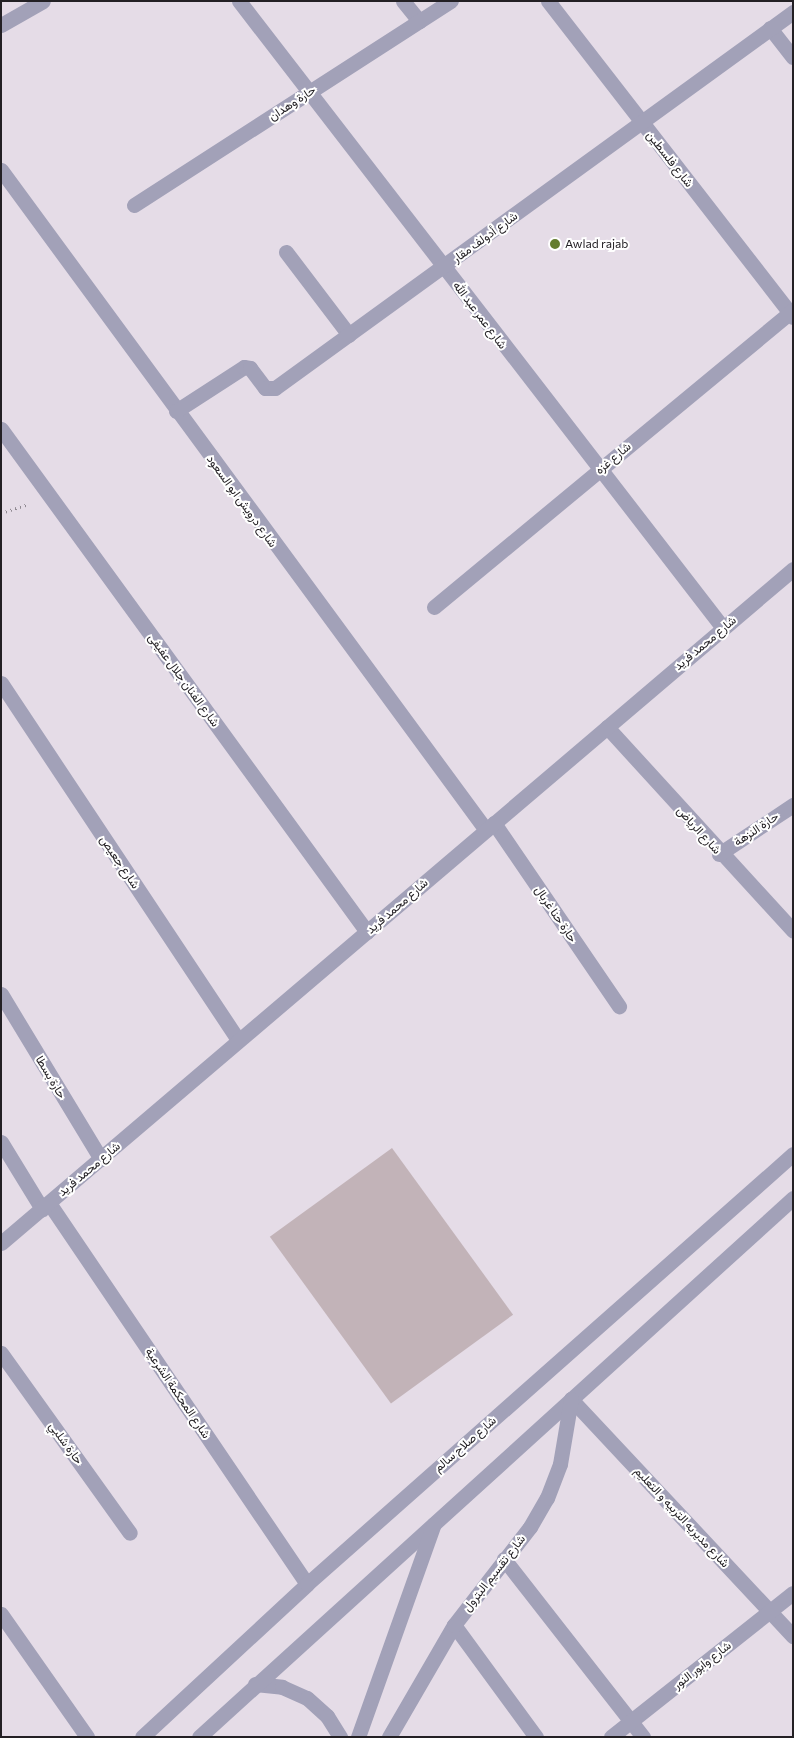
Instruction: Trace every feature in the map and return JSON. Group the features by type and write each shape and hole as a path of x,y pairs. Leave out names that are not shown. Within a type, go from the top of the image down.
{"street":[{"path":"1,25 44,1"},
{"name":"شارع عمر عبد الله","path":"238,1 723,628"},
{"path":"404,1 420,21"},
{"name":"حارة وهدان","path":"134,205 451,1"},
{"name":"شارع فلسطين","path":"548,1 792,313"},
{"name":"شارع أدولف مقار","path":"176,410 244,366 250,368 265,388 275,388 793,12"},
{"path":"770,28 793,57"},
{"name":"شارع درويش ابو السعود","path":"1,170 176,410 490,826"},
{"path":"286,252 349,335"},
{"name":"شارع غزه","path":"434,607 792,313"},
{"name":"شارع الفنان جلال عفيفى","path":"1,429 367,932"},
{"name":"شارع محمد فريد","path":"1,1243 793,569"},
{"name":"شارع جعيص","path":"1,683 238,1040"},
{"name":"شارع الرياض","path":"607,727 720,854 793,931"},
{"name":"حارة النزهة","path":"720,854 793,805"},
{"name":"حارة حنا غربال","path":"490,826 619,1006"},
{"name":"حارة بسطا","path":"1,994 100,1159"},
{"name":"شارع المحكمة الشرعية","path":"1,1142 307,1584"},
{"name":"شارع صلاح سالم","path":"142,1737 307,1584 793,1154"},
{"path":"199,1737 793,1198"},
{"name":"حارة شلبي","path":"1,1353 130,1534"},
{"name":"شارع تقسيم البترول","path":"389,1737 454,1625 530,1527 547,1498 560,1464 571,1399"},
{"name":"شارع مديريه التربيه و التعليم","path":"571,1399 793,1636"},
{"path":"358,1737 435,1522"},
{"path":"504,1559 642,1737"},
{"name":"شارع وابور النور","path":"611,1737 793,1592"},
{"path":"1,1614 87,1737"},
{"path":"454,1625 536,1737"},
{"path":"256,1684 282,1687 307,1698 327,1716 340,1737"}],"building":[{"path":"392,1148 513,1315 391,1403 270,1237"}],"place":[{"name":"Awlad rajab","path":"555,244"}]}
